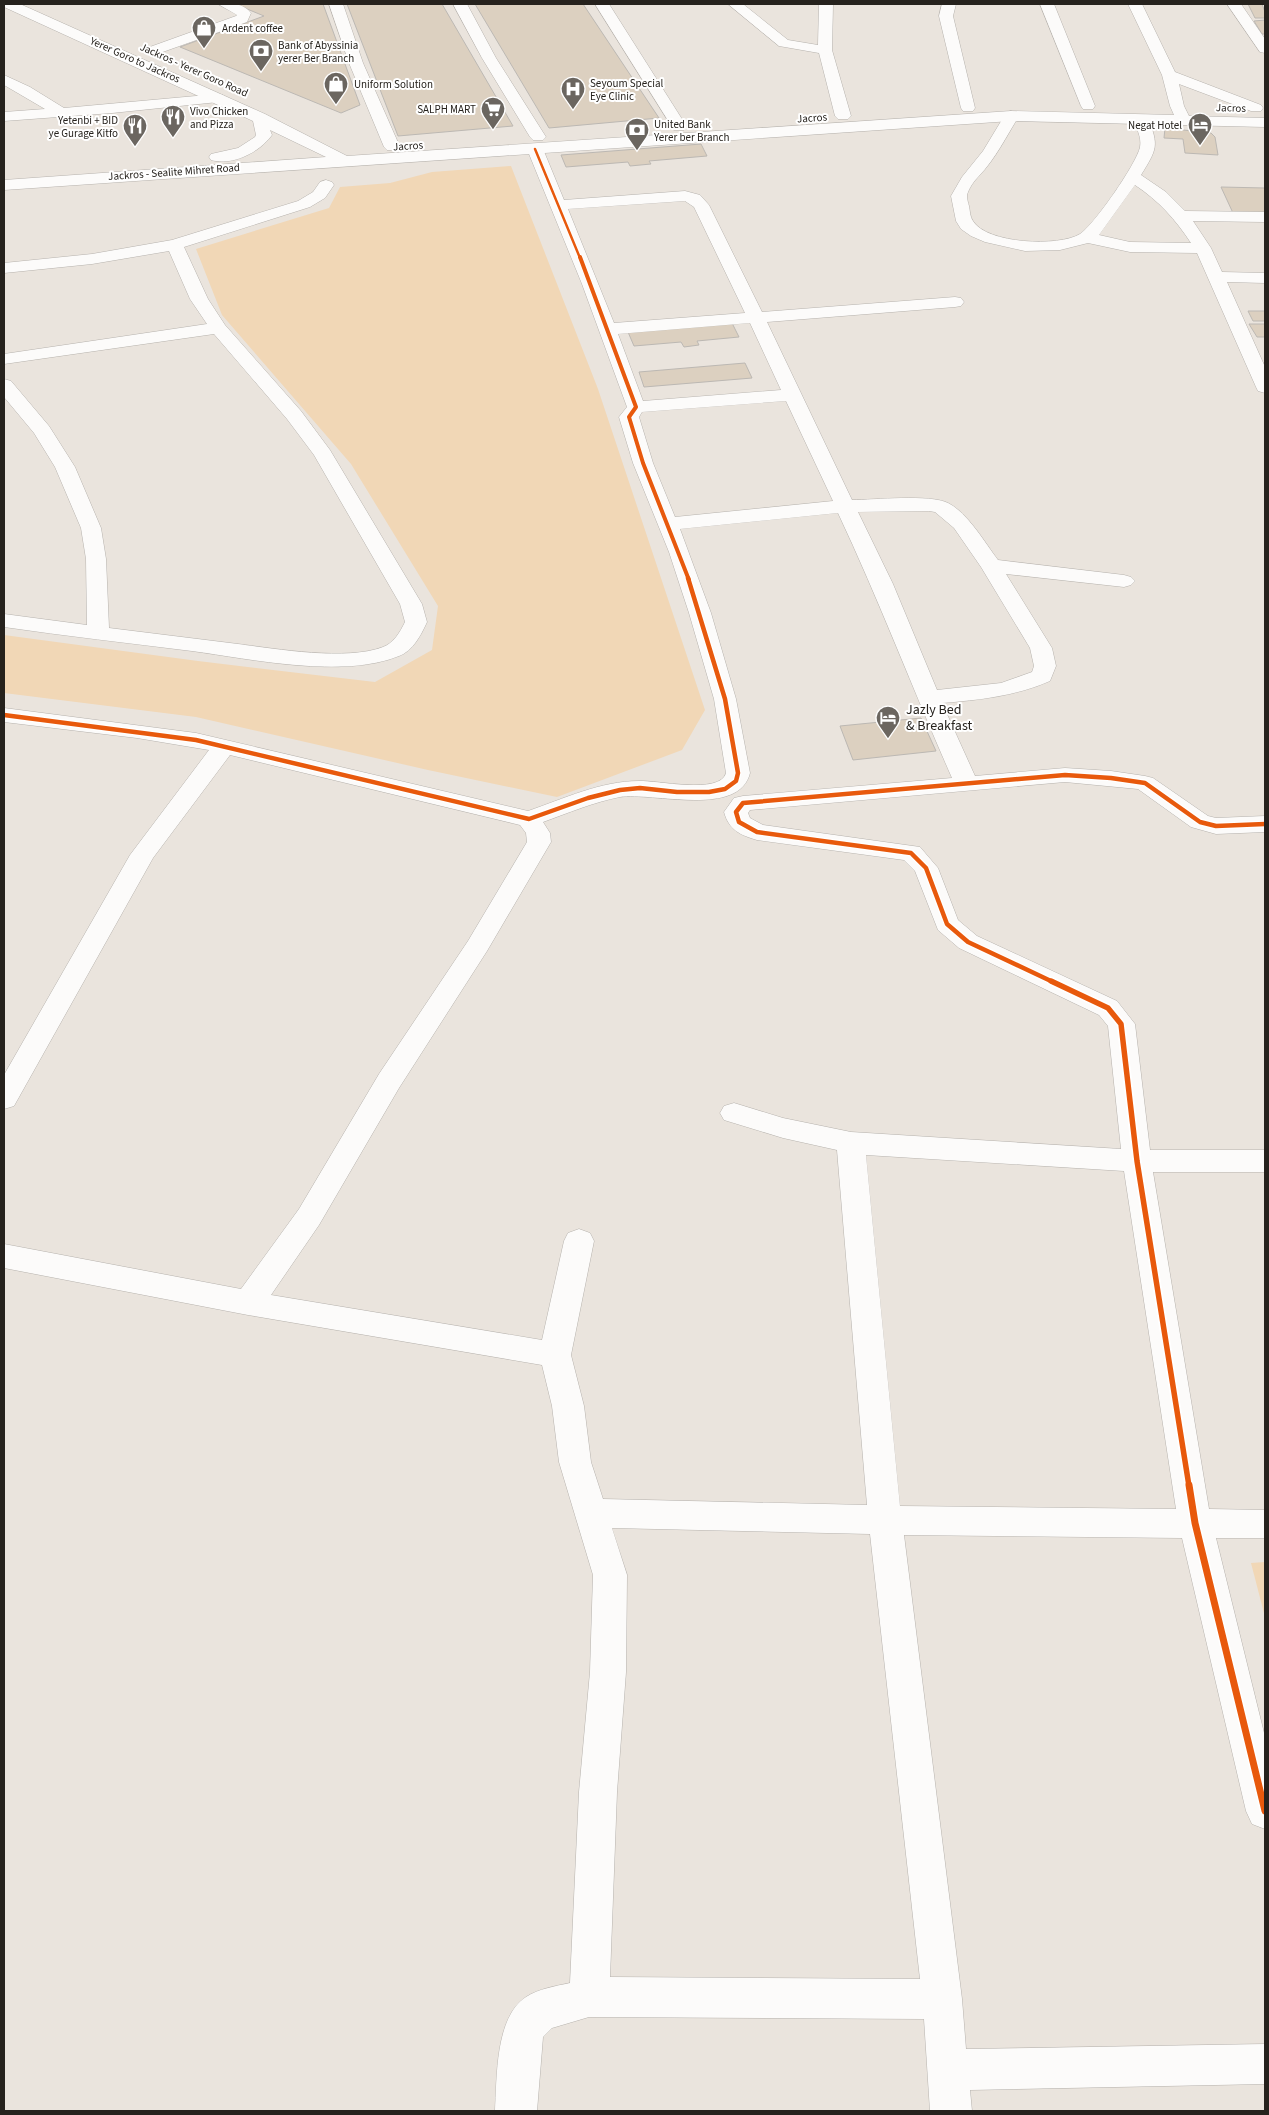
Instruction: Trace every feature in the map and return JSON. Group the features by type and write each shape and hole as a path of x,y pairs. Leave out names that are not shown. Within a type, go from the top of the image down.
{"street":[{"name":"Yerer Goro to Jackros","path":"9,4 260,117 344,160"},
{"name":"Jackros - Yerer Goro Road","path":"169,59 147,49 242,18 244,13 225,4"},
{"path":"336,4 356,63 392,147"},
{"path":"460,4 489,58 512,93 536,143 636,407"},
{"path":"602,4 679,127"},
{"path":"735,4 784,43 825,50"},
{"path":"826,4 825,50 843,116"},
{"path":"949,4 946,16 968,108"},
{"path":"1047,4 1088,106"},
{"path":"1135,4 1169,75 1177,106 1184,120"},
{"path":"1234,4 1264,43"},
{"path":"1169,75 1261,108"},
{"path":"4,79 61,112"},
{"path":"4,116 218,98"},
{"name":"Jacros","path":"344,160 360,151 392,147 536,143 679,127 968,108 1177,106 1261,108"},
{"path":"1011,116 988,156 961,190 959,198 966,224 984,237 1004,243 1054,245 1088,237 1112,245 1126,247 1203,248"},
{"name":"Jacros","path":"206,159 328,151 536,143 1011,116 1140,118 1265,123"},
{"path":"4,175 206,159 235,154 253,147 260,141 264,135 260,117"},
{"path":"1088,237 1133,177 1146,155 1149,144 1140,118"},
{"name":"Jackros - Sealite Mihret Road","path":"4,184 344,160"},
{"path":"1133,177 1160,195 1181,216 1203,248 1265,387"},
{"path":"4,268 83,260 175,245 304,204 319,195 326,184"},
{"path":"558,205 685,196 694,198 701,205 793,395 897,619 928,698 967,785"},
{"path":"1181,216 1265,216"},
{"path":"4,621 281,656 329,660 373,658 393,651 409,637 416,622 410,604 324,454 294,415 218,328 199,299 175,245"},
{"path":"1217,277 1265,278"},
{"path":"608,329 955,302"},
{"path":"4,359 218,328"},
{"path":"1244,340 1265,340"},
{"path":"4,385 42,430 65,467 91,528 96,559 98,632"},
{"path":"636,407 793,395"},
{"path":"636,407 629,418 643,463 668,524 700,613 724,699 738,773 734,796 739,822 757,832 911,853 926,868 947,924 968,942 1108,1008 1121,1024 1137,1161 1195,1523 1263,1792"},
{"path":"668,524 845,506 922,505 940,507 961,524 991,566 1041,648 1046,666 1042,676 1030,682 1005,689 928,698"},
{"path":"991,566 1124,581"},
{"path":"4,715 137,731 224,747 529,819 588,798 620,790 640,788 709,792 734,796 967,785 1065,775 1112,778 1145,783 1200,822 1216,826 1265,824"},
{"path":"4,1099 142,856 224,747"},
{"path":"248,1303 308,1216 389,1081 478,945 539,842 538,833 529,819"},
{"path":"734,1113 783,1128 851,1143 1137,1161 1265,1161"},
{"path":"851,1143 885,1520 942,1999 951,2111"},
{"path":"579,1241 555,1355 568,1406 575,1462 610,1575 608,1672 598,1792 589,1997"},
{"path":"4,1256 248,1303 555,1355"},
{"path":"591,1513 885,1520 1265,1524"},
{"path":"516,2111 519,2062 524,2026 540,2011 589,1997 942,1999"},
{"path":"948,2070 1265,2064"}],"shaded area":[{"path":"511,166 598,389 705,710 682,750 557,797 428,770 196,717 4,693 4,635 375,682 432,650 438,606 351,464 222,315 196,249 329,208 340,187 390,183 432,172"},
{"path":"1265,1562 1265,1617 1251,1563"}],"building":[{"path":"235,4 323,4 360,105 341,113 180,47 264,16"},
{"path":"347,4 442,4 513,126 398,136"},
{"path":"475,4 583,4 659,118 549,128"},
{"path":"1248,4 1262,4 1265,18 1255,18"},
{"path":"1265,20 1265,34 1262,34 1254,21"},
{"name":"Negat Hotel","path":"1165,128 1211,133 1215,137 1218,155 1185,153 1183,139 1164,138"},
{"path":"701,144 707,156 649,161 651,164 630,166 628,162 566,167 561,155"},
{"path":"1221,187 1265,188 1265,213 1233,213"},
{"path":"1248,311 1265,311 1265,321 1253,321"},
{"path":"732,323 739,337 697,341 699,345 684,347 681,342 634,346 628,332"},
{"path":"1249,324 1265,324 1265,337 1257,337"},
{"path":"745,363 752,378 644,387 639,372"},
{"name":"Jazly Bed & Breakfast","path":"921,718 936,751 853,760 840,726"}],"cycle path":[{"path":"4,715 196,740 529,819 588,798 620,790 640,788 677,792 709,792 725,789 736,781 738,773 725,699 700,613 679,552 643,463 629,417 636,407 591,284 535,149"},
{"path":"1265,824 1216,826 1200,822 1145,783 1111,778 1065,775 743,803 736,812 739,822 757,832 911,853 926,868 947,924 968,942 1108,1008 1121,1024 1137,1161 1195,1523 1265,1811"}],"place":[{"name":"Ardent coffee","path":"204,49"},
{"name":"Bank of Abyssinia yerer Ber Branch","path":"261,72"},
{"name":"Uniform Solution","path":"336,105"},
{"name":"Seyoum Special Eye Clinic","path":"573,110"},
{"name":"SALPH MART","path":"493,130"},
{"name":"Vivo Chicken and Pizza","path":"173,138"},
{"name":"Negat Hotel","path":"1200,146"},
{"name":"Yetenbi + BID ye Gurage Kitfo","path":"135,147"},
{"name":"United Bank Yerer ber Branch","path":"637,151"},
{"name":"Jazly Bed & Breakfast","path":"888,739"}]}
